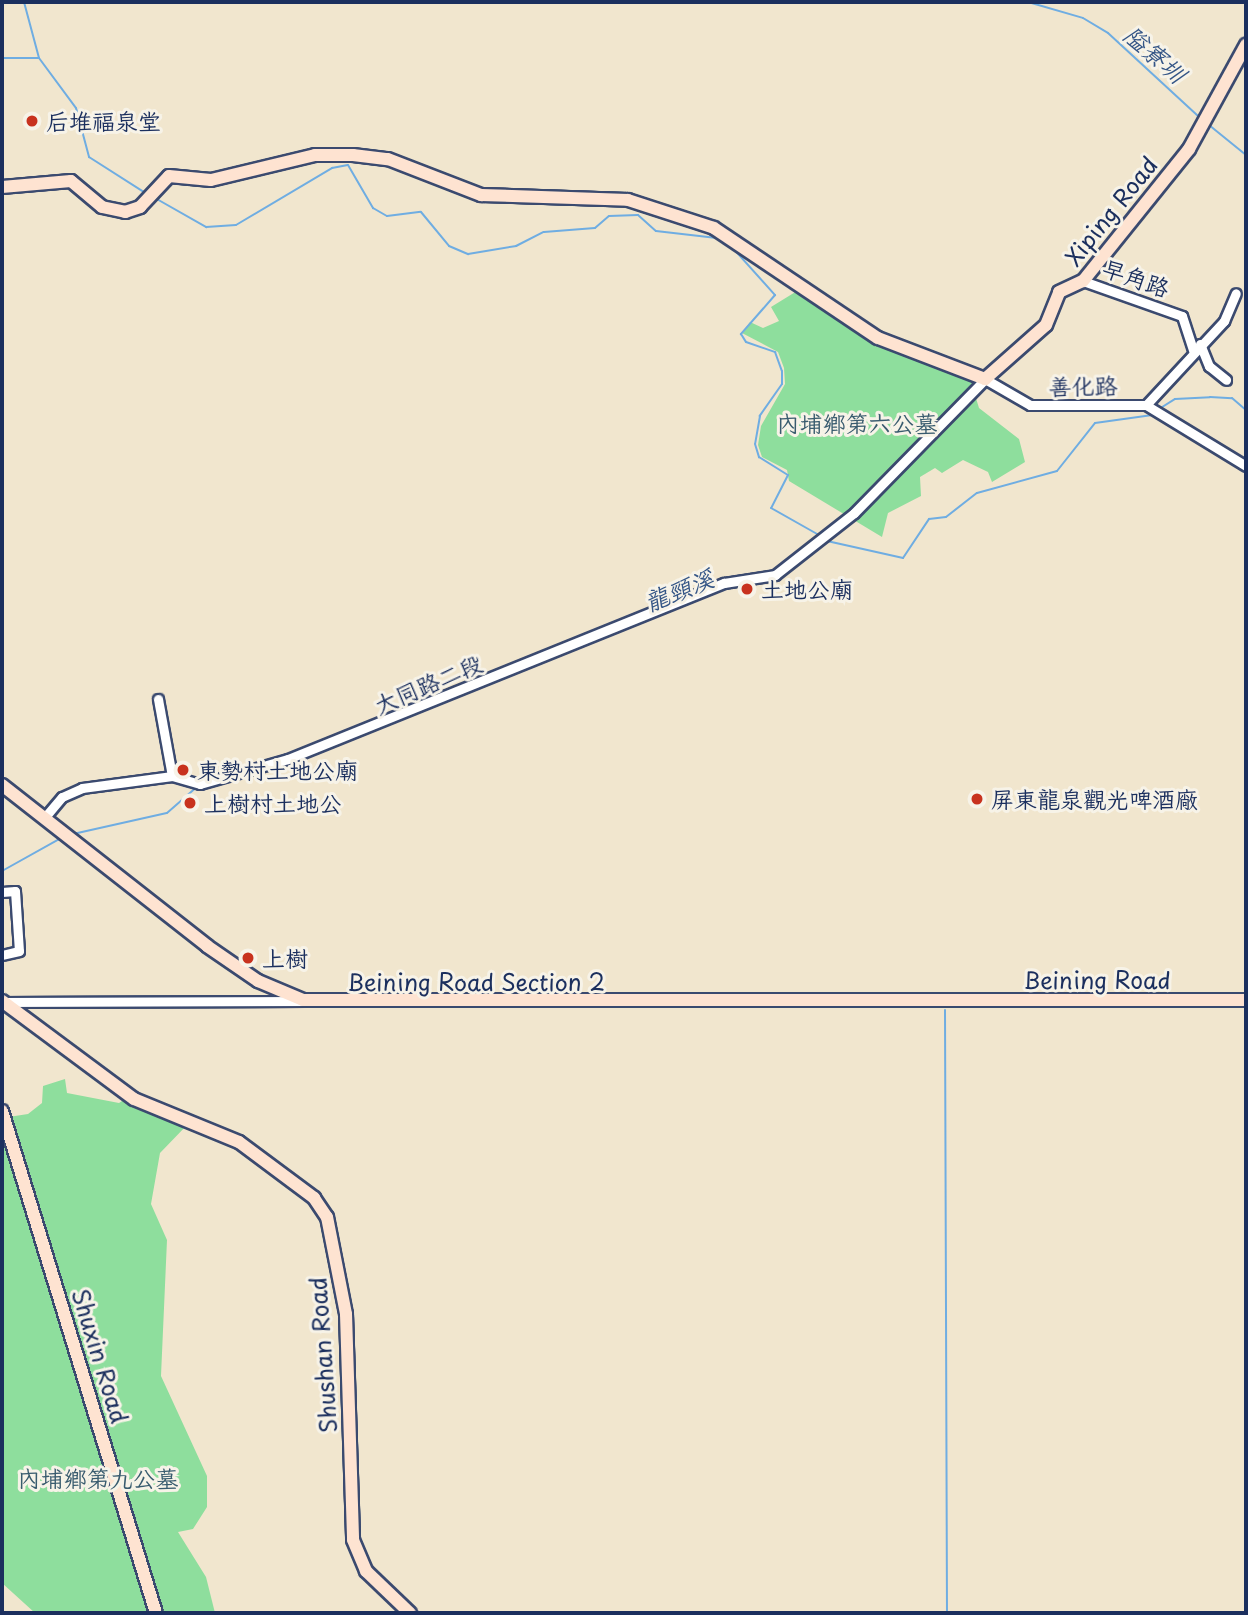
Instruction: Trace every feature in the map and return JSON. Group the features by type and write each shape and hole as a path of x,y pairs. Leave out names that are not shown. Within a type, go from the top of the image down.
{"street":[{"name":"Xiping Road","path":"985,379 1046,325 1059,292 1083,281 1203,127 1246,45"},
{"path":"2,187 71,181 102,207 125,212 140,207 169,176 211,180 315,155 352,155 388,159 481,195 628,200 694,219 878,338 985,379"},
{"name":"早角路","path":"1083,281 1182,316 1209,366 1226,380"},
{"name":"善化路","path":"985,379 1030,405 1152,411 1197,347 1224,321 1236,293"},
{"name":"大同路二段","path":"45,817 62,797 82,788 172,776 200,784 241,775 385,725 714,587 775,575 822,538 985,379"},
{"path":"1152,411 1230,450 1246,466"},
{"path":"158,699 172,776"},
{"path":"2,785 207,946 258,981 303,1000"},
{"path":"2,892 15,891 19,951 2,955"},
{"name":"Beining Road","path":"947,1002 1246,1000"},
{"name":"Beining Road Section 2","path":"3,1002 947,1002"},
{"name":"Shushan Road","path":"3,1002 134,1100 239,1142 314,1198 327,1217 345,1314 353,1540 366,1571 410,1613"},
{"name":"Shuxin Road","path":"2,1111 156,1613"}],"green space":[{"name":"內埔鄉第六公墓","path":"797,291 876,340 986,382 975,395 979,408 1019,439 1025,462 992,482 988,472 963,460 942,473 935,468 920,477 921,496 888,513 882,537 789,481 787,470 762,457 758,445 761,426 785,384 784,368 778,352 742,333 750,322 763,328 779,321 771,307"},
{"name":"內埔鄉第九公墓","path":"65,1079 67,1093 119,1103 128,1097 188,1124 160,1153 151,1204 167,1240 161,1376 207,1476 207,1507 193,1529 178,1532 206,1577 215,1613 35,1613 2,1583 2,1118 28,1114 42,1103 43,1086"}],"waterway":[{"path":"24,2 39,58 76,108 89,157 147,194"},
{"name":"隘寮圳","path":"1028,2 1083,18 1108,33 1199,117"},
{"path":"2,58 39,58"},
{"name":"隘寮圳","path":"1209,125 1246,155"},
{"path":"155,198 206,227 236,225 332,168 348,165 373,208 387,216 421,212 449,246 468,254 516,246 544,232 595,228 609,216 638,215 656,231 717,238"},
{"path":"731,246 775,295 741,334 746,342 775,352 782,371 782,384 760,416 755,444 759,457 788,475 771,508 819,535"},
{"name":"龍頸溪","path":"1159,409 1175,399 1210,397 1232,398 1246,410"},
{"name":"龍頸溪","path":"827,541 903,558 929,519 946,517 977,493 1057,471 1095,423 1152,415"},
{"name":"龍頸溪","path":"757,582 779,579 803,558"},
{"name":"龍頸溪","path":"554,656 669,610"},
{"name":"龍頸溪","path":"337,744 455,696"},
{"path":"73,834 167,813 198,786"},
{"path":"2,871 61,838"},
{"path":"945,1010 947,1613"}],"place":[{"name":"后堆福泉堂","path":"32,121"},
{"name":"土地公廟","path":"747,589"},
{"name":"東勢村土地公廟","path":"183,770"},
{"name":"屏東龍泉觀光啤酒廠","path":"977,799"},
{"name":"上樹村土地公","path":"190,803"},
{"name":"上樹","path":"248,958"}]}
